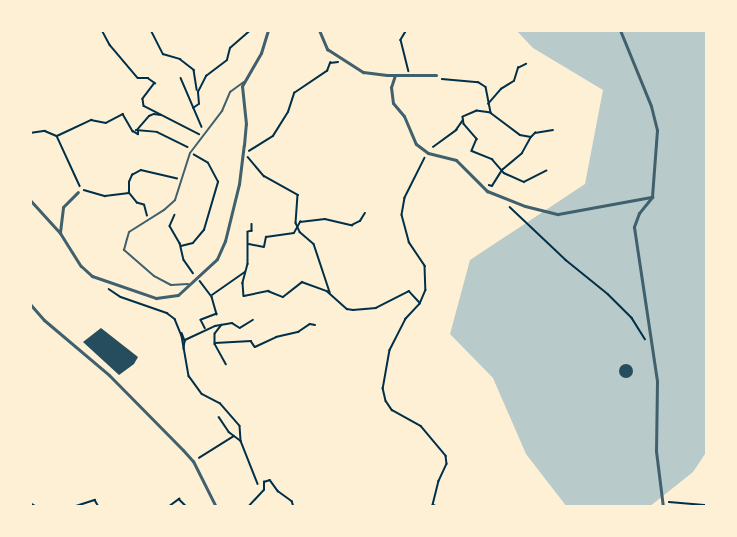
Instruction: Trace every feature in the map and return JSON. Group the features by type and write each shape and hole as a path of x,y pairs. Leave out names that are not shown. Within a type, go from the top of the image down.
{"street":[{"path":"190,284 167,284 124,250 129,232 169,207 178,194 190,153 222,111 230,92 244,82 255,67 268,30"},
{"path":"319,30 327,49 363,72 436,75"},
{"path":"620,30 651,106 657,130 652,197 639,213 634,227 657,381 656,451 663,507"},
{"path":"395,75 391,87 393,103 404,116 416,144 428,153 456,160 487,191 525,206 558,214 652,197"},
{"path":"30,200 60,233 81,266 98,279 162,299 178,295 217,259 225,242 240,184 244,154 246,124 242,96 244,82"},
{"path":"60,233 63,207 78,192"},
{"path":"30,304 44,320 109,375 193,461 216,507"}],"path":[{"path":"102,30 110,45 138,78 148,78 155,83 146,92 143,104 203,134"},
{"path":"151,30 163,54 180,59 194,70 200,104 193,108"},
{"path":"198,92 206,76 227,60 230,48 251,30"},
{"path":"407,30 401,40 410,74"},
{"path":"242,162 244,154 273,136 288,112 294,93 327,72 330,63 342,59"},
{"path":"488,105 501,89 514,81 518,68 526,64"},
{"path":"436,75 443,80 478,82 488,90 488,105 491,113 512,132 531,137"},
{"path":"182,78 203,134"},
{"path":"439,507 432,506 439,481 447,464 446,456 421,426 392,410 383,388 390,350 410,312 420,304 426,290 425,266 409,242 402,215 408,189 428,153 456,130 467,115 477,111 491,113"},
{"path":"57,136 91,120 106,123 123,114 133,131 138,134 138,132 157,132 194,149"},
{"path":"138,132 136,130 149,116 154,114 163,116"},
{"path":"463,120 477,139 472,150 492,159 502,170 524,182 546,171"},
{"path":"472,178 492,186 502,170 522,153 531,137 539,132 553,130"},
{"path":"30,133 45,131 57,136 80,190 105,196 129,193"},
{"path":"181,246 193,243 204,230 218,182 208,163 190,153"},
{"path":"244,154 264,176 298,195 297,232 266,237 264,247 249,244"},
{"path":"147,220 144,204 137,202 129,193 129,182 138,171 150,171 183,181"},
{"path":"506,204 528,221 566,260 608,294 632,318 648,345"},
{"path":"296,224 325,219 352,225 360,221 365,213"},
{"path":"175,215 170,226 181,246 184,260 211,295 218,314 201,320 205,329"},
{"path":"252,224 252,231 248,232 248,264 245,272 244,296 268,291 283,297 302,282 330,293 347,309 360,311 376,308 409,291 420,304"},
{"path":"296,224 300,232 314,244 330,293"},
{"path":"211,295 245,272"},
{"path":"106,286 121,297 172,315 185,340 184,352"},
{"path":"185,340 205,329 232,323 240,328 253,320"},
{"path":"223,324 215,334 215,343 226,364"},
{"path":"215,343 251,341 255,347 298,332 310,324 315,326"},
{"path":"180,329 187,368 194,384 202,394 220,403 240,426 241,441 258,484"},
{"path":"219,417 241,441"},
{"path":"193,461 234,436"},
{"path":"248,507 264,490 264,482 270,480 278,491 292,501 294,507"},
{"path":"168,507 179,499 187,507"},
{"path":"73,507 95,500 99,507"},
{"path":"662,502 707,505"},
{"path":"30,503 37,507"}],"shaded area":[{"path":"516,30 707,30 707,451 693,472 649,507 567,507 526,454 493,378 450,334 470,260 585,184 603,90 533,48"}],"building":[{"path":"101,328 138,357 134,364 119,375 83,342"},
{"path":"626,364 631,366 633,371 631,376 626,378 621,376 619,371 621,366"}]}
